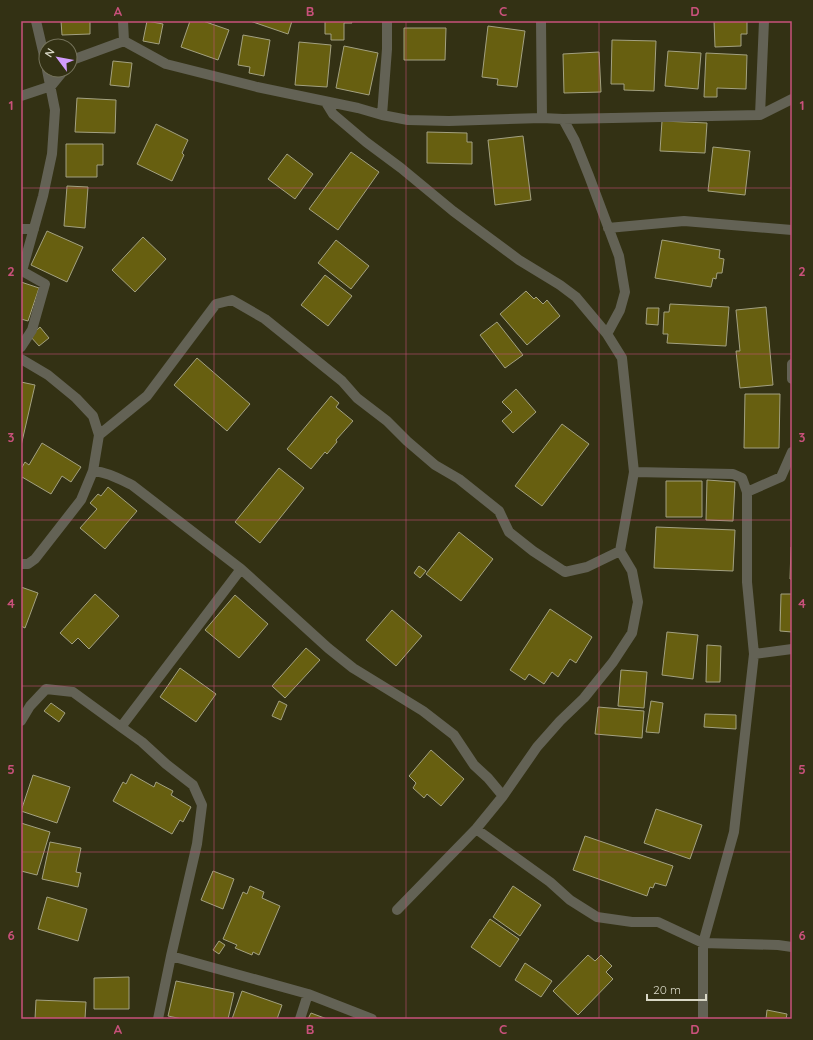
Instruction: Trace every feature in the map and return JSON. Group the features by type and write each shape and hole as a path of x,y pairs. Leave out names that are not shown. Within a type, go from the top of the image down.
{"street":[{"path":"36,21 40,38"},
{"path":"123,21 124,42"},
{"path":"382,115 388,49 388,21"},
{"path":"541,21 542,118"},
{"path":"760,115 764,21"},
{"path":"78,58 124,42 166,64 257,87 408,120 449,121 542,118 563,119 760,115 792,99"},
{"path":"21,347 32,330 45,284 22,271 43,196 52,154 55,110 49,78"},
{"path":"21,96 51,86 58,78"},
{"path":"325,101 333,114 453,211 519,260 560,285 576,298 607,334 622,358 634,472 620,551 632,571 638,602 632,633 613,662 584,698 560,721 537,747 503,796 476,829 397,910"},
{"path":"563,119 575,141 619,256 625,292 620,310 607,334"},
{"path":"608,228 684,221 792,230"},
{"path":"21,229 34,229"},
{"path":"99,435 148,396 216,304 232,300 265,319 336,376 357,398 387,421 407,441 434,464 460,479 499,510 509,532 533,551 564,572 587,567 620,551"},
{"path":"21,359 48,375 76,398 93,416 99,435 93,470 81,500 35,559 28,564 21,564"},
{"path":"792,364 792,379"},
{"path":"747,492 781,477 792,452"},
{"path":"93,470 100,471 132,485 241,569 328,648 353,668 423,711 454,735 474,764 503,796"},
{"path":"634,472 733,474 742,478 747,492 748,582 754,654 734,832 703,943 703,1019"},
{"path":"121,727 241,569"},
{"path":"754,654 792,649"},
{"path":"21,721 30,706 46,689 73,692 121,727 192,785 202,805 197,844 158,1019"},
{"path":"476,829 550,882 570,900 597,917 632,922 658,922 703,943 778,945 792,947"},
{"path":"171,956 308,994 372,1019"},
{"path":"300,1019 308,994"}],"building":[{"path":"61,21 90,21 90,34 62,35"},
{"path":"147,21 163,24 159,44 143,41"},
{"path":"190,21 203,21 229,30 218,60 181,47"},
{"path":"250,21 292,21 288,34"},
{"path":"325,21 351,21 352,23 344,23 344,40 331,40 331,34 325,34"},
{"path":"714,21 747,21 747,34 741,34 741,46 715,47"},
{"path":"488,26 525,31 517,87 497,85 498,79 482,77"},
{"path":"404,28 446,28 445,60 404,60"},
{"path":"243,35 270,40 264,76 249,73 250,67 238,65"},
{"path":"612,40 656,41 654,91 624,90 624,84 611,84"},
{"path":"299,42 331,45 327,87 295,85"},
{"path":"344,46 378,53 369,95 336,88"},
{"path":"668,51 701,53 698,89 665,86"},
{"path":"599,52 601,92 564,93 563,54"},
{"path":"706,53 747,55 746,89 717,88 717,97 704,97"},
{"path":"113,61 132,63 129,87 110,85"},
{"path":"77,98 116,100 115,133 75,132"},
{"path":"662,121 707,123 705,153 660,151"},
{"path":"156,124 188,140 182,153 184,155 172,181 137,164"},
{"path":"427,132 467,133 467,142 472,142 472,164 427,163"},
{"path":"523,136 531,200 495,205 488,140"},
{"path":"66,144 103,144 103,165 97,165 97,177 66,177"},
{"path":"713,147 750,151 745,195 708,191"},
{"path":"351,152 379,172 338,230 309,209"},
{"path":"287,154 313,174 295,199 268,179"},
{"path":"67,186 88,187 85,228 64,226"},
{"path":"47,231 83,247 67,282 31,265"},
{"path":"143,237 166,259 135,292 112,270"},
{"path":"336,240 369,266 351,289 318,263"},
{"path":"662,240 720,250 719,258 724,259 722,273 717,273 716,279 713,278 711,287 655,278"},
{"path":"325,275 352,296 328,326 301,305"},
{"path":"21,282 39,288 28,321 21,319"},
{"path":"526,291 534,299 536,297 543,304 547,300 560,316 527,345 500,314"},
{"path":"670,304 729,307 726,346 667,343 668,334 663,334 664,312 669,312"},
{"path":"766,307 773,385 740,388 736,351 740,351 736,310"},
{"path":"647,308 659,308 658,325 646,324"},
{"path":"497,322 523,355 505,368 480,335"},
{"path":"40,327 49,338 39,346 30,336"},
{"path":"197,358 250,404 227,431 174,385"},
{"path":"21,382 35,385 21,446"},
{"path":"516,389 536,412 513,433 502,421 512,412 502,402"},
{"path":"745,394 780,394 779,448 744,448"},
{"path":"331,396 339,403 336,407 353,421 336,440 337,442 327,454 325,452 311,469 287,449"},
{"path":"562,424 589,444 542,506 515,486"},
{"path":"42,443 81,467 71,482 62,476 51,494 22,477 21,479 21,469 25,462 29,465"},
{"path":"279,468 304,488 260,543 235,522"},
{"path":"707,480 735,482 733,521 706,520"},
{"path":"666,481 702,481 702,517 666,517"},
{"path":"108,487 137,511 105,549 80,528 97,509 90,503 98,494 101,496"},
{"path":"656,527 735,530 733,571 654,568"},
{"path":"459,532 493,559 461,601 426,574"},
{"path":"791,547 792,579 790,579"},
{"path":"419,566 426,571 420,578 414,573"},
{"path":"21,587 38,593 25,628 21,626"},
{"path":"95,594 119,616 89,649 78,638 72,644 60,633"},
{"path":"781,594 792,594 792,632 780,631"},
{"path":"235,595 268,624 239,658 205,630"},
{"path":"550,609 592,637 576,663 570,659 558,677 552,672 544,684 529,674 525,680 510,670"},
{"path":"392,610 422,636 396,666 366,640"},
{"path":"667,632 698,635 693,679 662,675"},
{"path":"707,645 721,646 720,682 706,682"},
{"path":"306,648 320,660 285,698 272,686"},
{"path":"180,668 216,694 196,722 160,697"},
{"path":"621,670 647,672 644,708 618,706"},
{"path":"279,701 287,705 281,720 272,716"},
{"path":"651,701 663,703 659,733 646,732"},
{"path":"51,703 65,713 59,722 44,711"},
{"path":"598,707 644,711 642,738 595,734"},
{"path":"705,714 736,715 736,729 704,727"},
{"path":"431,750 464,779 441,806 427,794 424,798 413,788 416,783 409,776"},
{"path":"131,774 154,787 156,782 173,791 171,795 191,807 183,822 180,820 172,834 113,801 123,782 126,784"},
{"path":"33,775 70,787 57,823 21,811"},
{"path":"656,809 702,825 690,859 644,843"},
{"path":"21,823 50,832 37,875 21,871"},
{"path":"585,836 673,866 666,886 655,883 653,888 650,887 647,896 573,870"},
{"path":"50,842 81,848 76,872 81,873 78,887 42,879"},
{"path":"213,871 234,879 223,909 201,900"},
{"path":"250,886 264,892 262,898 280,906 259,955 253,952 252,955 235,948 237,945 223,939 243,892 247,894"},
{"path":"513,886 541,905 520,936 493,917"},
{"path":"47,897 87,909 78,941 38,929"},
{"path":"490,919 519,939 500,967 471,947"},
{"path":"219,941 225,945 219,954 213,950"},
{"path":"588,955 595,961 601,955 612,966 606,972 613,979 578,1015 553,991"},
{"path":"525,963 552,981 541,997 515,980"},
{"path":"129,977 129,1009 94,1009 94,978"},
{"path":"176,981 234,993 228,1019 182,1019 168,1016"},
{"path":"242,991 282,1005 277,1019 232,1019"},
{"path":"36,1000 86,1002 85,1019 35,1019"},
{"path":"767,1010 787,1014 786,1019 766,1019"},
{"path":"311,1013 327,1019 308,1019"}]}
